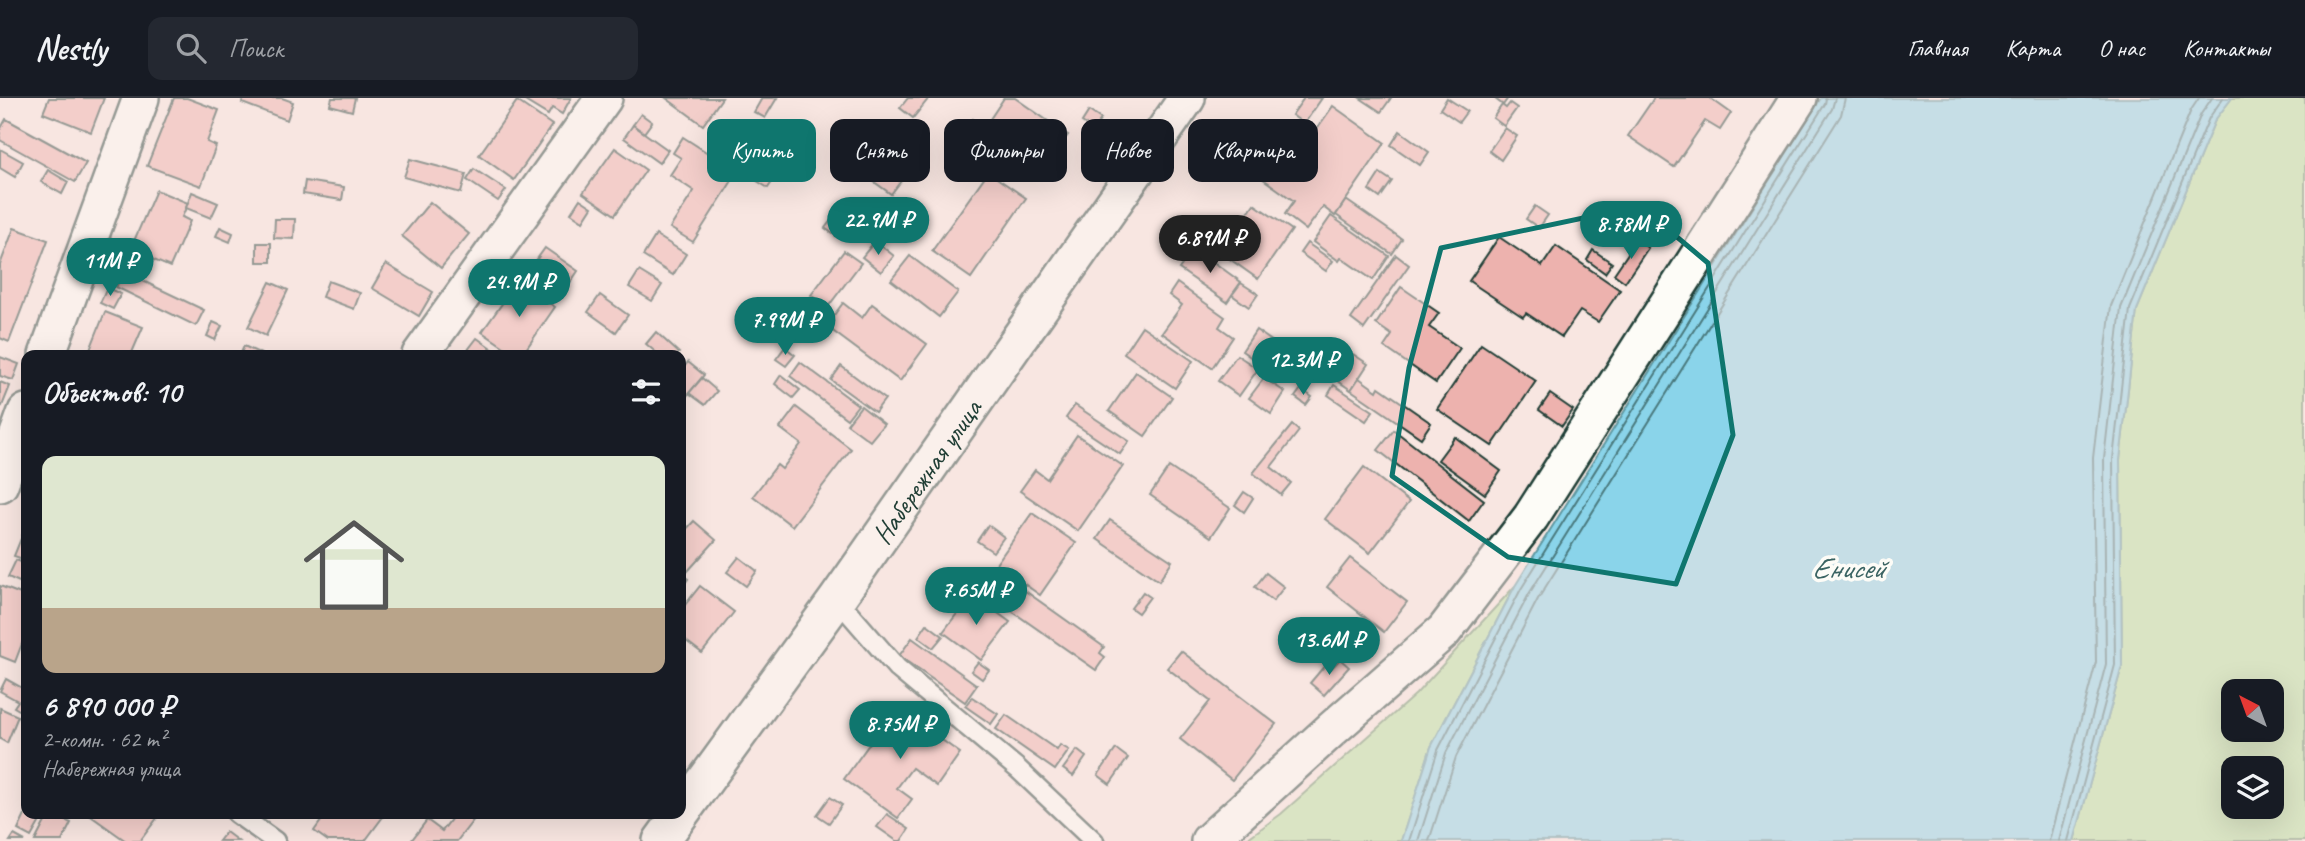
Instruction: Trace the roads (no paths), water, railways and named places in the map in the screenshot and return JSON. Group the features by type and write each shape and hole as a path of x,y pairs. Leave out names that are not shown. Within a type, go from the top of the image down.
{"street":[{"path":"49,350 141,98"},
{"path":"425,350 604,98"},
{"name":"Набережная улица","path":"686,807 837,599 1187,98"},
{"path":"1209,841 1444,631 1531,517 1799,98"},
{"path":"0,484 21,426"},
{"name":"Набережная улица","path":"661,841 677,819"}],"lane":[{"path":"837,599 897,668 1018,769 1094,841"},
{"path":"244,819 275,841"}],"water":[{"name":"Енисей","path":"1821,98 2232,98 2215,120 2137,310 2120,460 2122,666 2074,841 1401,841 1431,747 1515,586"}]}
